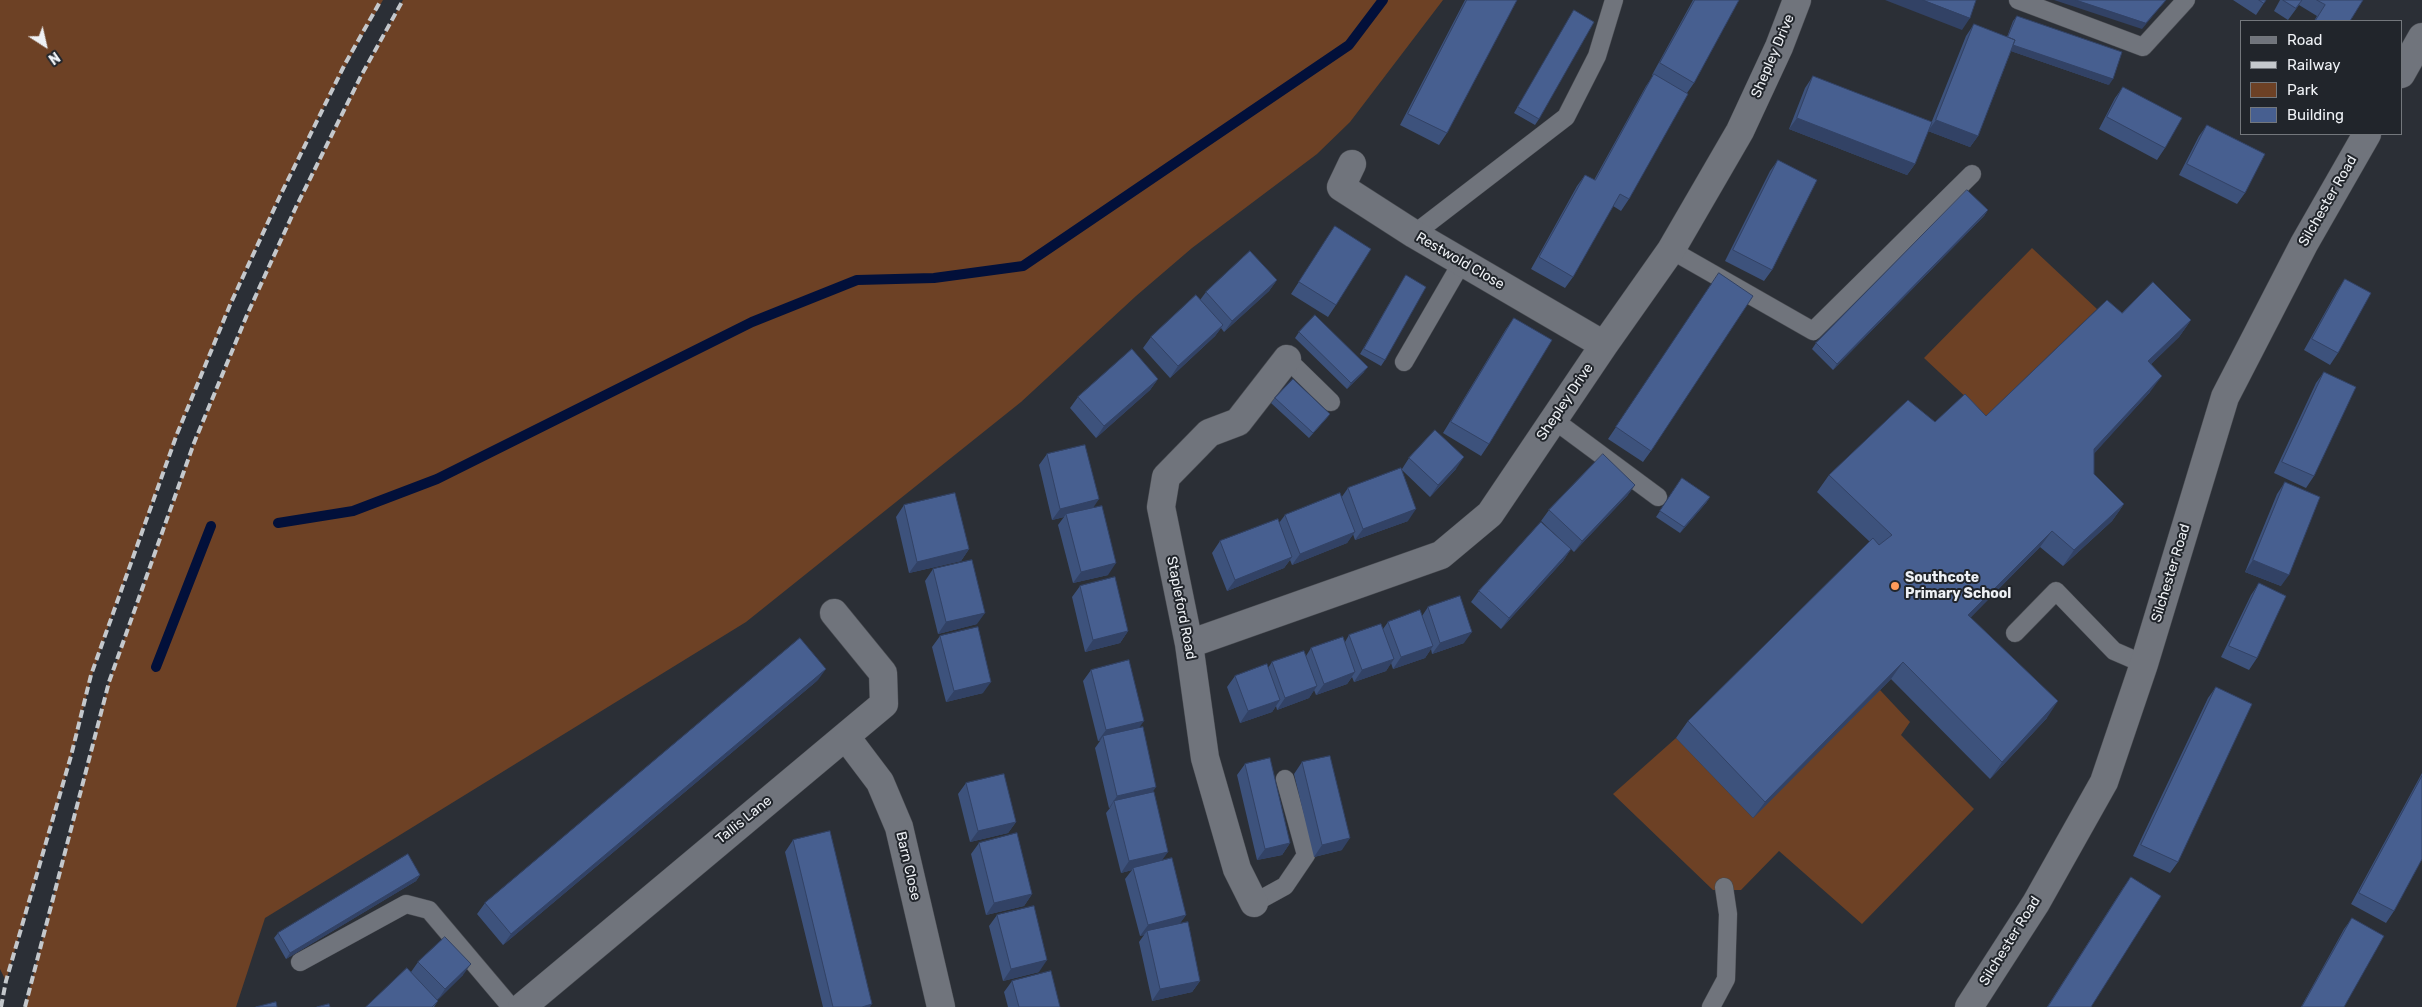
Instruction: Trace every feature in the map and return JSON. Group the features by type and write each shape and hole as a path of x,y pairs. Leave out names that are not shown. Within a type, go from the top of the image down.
{"street":[{"name":"Shepley Drive","path":"1189,644 1441,555 1490,514 1604,345 1671,250 1740,131 1779,48 1797,0"},
{"path":"2402,72 2422,37"},
{"name":"Silchester Road","path":"1969,1007 2036,902 2104,782 2144,664 2225,397 2304,244 2366,135"},
{"name":"Restwold Close","path":"1352,164 1341,187 1414,234 1604,345"},
{"name":"Stapleford Road","path":"1254,903 1237,869 1205,758 1189,644 1161,507 1166,477 1209,433 1238,422 1287,359"},
{"name":"Tallis Lane","path":"522,1007 884,704 883,674 834,613"},
{"name":"Barn Close","path":"846,736 880,782 899,827 941,1007"}],"lane":[{"path":"1414,234 1566,117 1597,56 1614,0"},
{"path":"2018,0 2143,47 2186,0"},
{"path":"1671,250 1812,331 1972,174"},
{"path":"1404,362 1462,262"},
{"path":"1287,359 1331,402"},
{"path":"1554,420 1658,497"},
{"path":"2015,633 2056,591 2114,651 2144,664"},
{"path":"1254,903 1285,886 1306,855 1285,779"},
{"path":"1712,1007 1726,979 1728,914 1724,887"},
{"path":"300,962 406,904 429,910 511,1007"}],"green space":[{"path":"0,0 383,0 339,78 259,240 189,406 126,575 93,672 71,757 6,981 0,969"},
{"path":"403,0 1443,0 1350,122 1317,154 1192,248 1136,296 1021,402 746,622 265,918 236,1007 25,1007 109,682 194,443 247,315 296,207 361,76"},
{"path":"2032,248 2097,309 1986,416 1924,358"},
{"path":"1880,690 1910,722 1901,735 1974,809 1862,924 1779,851 1741,890 1713,890 1613,794 1676,738 1753,818"}],"building":[{"path":"1467,0 1517,0 1447,133 1408,114"},
{"path":"1695,0 1739,0 1694,83 1660,63"},
{"path":"1923,0 1976,0 1970,18"},
{"path":"2076,0 2166,0 2146,23"},
{"path":"2283,0 2302,0 2296,8"},
{"path":"2317,0 2363,0 2351,20 2316,20 2325,5"},
{"path":"1574,10 1594,22 1539,119 1518,107"},
{"path":"2017,16 2122,52 2113,79 2013,45 2015,40 2008,37"},
{"path":"1974,24 2015,40 1978,136 1936,120"},
{"path":"1654,74 1688,94 1629,199 1620,194 1573,277 1539,257 1585,175 1595,180"},
{"path":"1813,76 1932,122 1915,164 1797,118"},
{"path":"2123,87 2182,118 2165,148 2107,117"},
{"path":"2207,125 2265,154 2245,193 2187,164"},
{"path":"1778,160 1817,180 1772,270 1733,250"},
{"path":"1967,190 1988,210 1837,364 1816,343"},
{"path":"1335,226 1371,249 1336,305 1299,282"},
{"path":"1250,251 1277,280 1232,321 1206,292"},
{"path":"1719,273 1753,296 1651,451 1616,427"},
{"path":"1406,275 1426,287 1385,360 1364,349"},
{"path":"2345,279 2371,293 2338,353 2312,339"},
{"path":"2153,282 2191,320 2148,361 2162,376 2094,449 2094,474 2124,504 2074,550 2052,531 1968,615 2058,701 2002,762 1903,662 1765,802 1688,721 1873,538 1879,545 1892,535 1829,475 1908,400 1935,422 1965,394 1986,416 2107,300 2122,313"},
{"path":"1196,295 1223,325 1178,366 1151,337"},
{"path":"1315,315 1368,367 1351,383 1299,332"},
{"path":"1514,318 1552,340 1489,444 1451,422"},
{"path":"1132,349 1158,379 1104,426 1078,397"},
{"path":"2324,372 2356,387 2314,476 2282,462"},
{"path":"1293,379 1330,414 1313,433 1275,398"},
{"path":"1435,430 1464,457 1438,485 1409,458"},
{"path":"1085,445 1099,499 1060,509 1047,454"},
{"path":"1603,454 1635,485 1582,541 1549,510"},
{"path":"1401,468 1416,509 1363,529 1348,488"},
{"path":"1682,478 1710,497 1684,527 1660,511"},
{"path":"2285,482 2320,497 2289,575 2253,560"},
{"path":"955,493 969,549 917,562 904,505"},
{"path":"1340,493 1355,532 1300,554 1285,515"},
{"path":"1102,506 1116,563 1081,572 1066,514"},
{"path":"1278,519 1292,557 1235,580 1220,541"},
{"path":"1541,522 1571,549 1509,618 1479,591"},
{"path":"972,560 985,613 946,622 933,569"},
{"path":"1115,577 1128,631 1093,640 1080,586"},
{"path":"2259,583 2286,596 2257,658 2229,646"},
{"path":"1460,596 1472,632 1440,643 1428,607"},
{"path":"1420,610 1433,646 1401,657 1388,622"},
{"path":"1381,624 1394,659 1362,670 1349,635"},
{"path":"978,627 991,682 954,691 940,636"},
{"path":"1343,637 1355,672 1324,684 1311,648"},
{"path":"800,638 826,669 511,934 485,903"},
{"path":"1304,651 1317,686 1285,698 1272,662"},
{"path":"1129,660 1144,721 1106,730 1091,670"},
{"path":"1267,664 1280,700 1248,711 1235,676"},
{"path":"2216,687 2252,704 2178,862 2141,845"},
{"path":"1143,727 1156,787 1117,796 1103,736"},
{"path":"1330,756 1350,838 1322,845 1302,762"},
{"path":"1270,758 1290,843 1265,849 1245,764"},
{"path":"1004,774 1016,822 978,831 966,783"},
{"path":"2422,776 2422,859 2394,911 2359,893"},
{"path":"1154,792 1168,852 1129,861 1114,801"},
{"path":"830,831 872,1004 862,1007 833,1007 793,840"},
{"path":"1017,833 1032,894 994,903 979,843"},
{"path":"408,854 420,875 290,953 278,933"},
{"path":"1172,858 1186,915 1148,925 1133,868"},
{"path":"2131,877 2161,896 2091,1007 2048,1007"},
{"path":"1034,906 1047,960 1011,969 997,915"},
{"path":"2352,918 2384,936 2344,1007 2302,1007"},
{"path":"1188,922 1200,981 1160,989 1147,931"},
{"path":"445,937 471,964 445,989 418,962"},
{"path":"407,968 438,1001 432,1007 366,1007"},
{"path":"1051,971 1060,1007 1019,1007 1012,981"},
{"path":"276,1002 277,1007 256,1007"},
{"path":"329,1004 330,1007 317,1007"}],"waterway":[{"path":"278,523 353,511 437,479 752,322 857,280 934,278 1023,266 1349,45 1383,0"},
{"path":"156,667 211,526"}],"railway":[{"path":"1,1007 6,981 71,756 91,675 177,434 230,305 280,196 345,64 381,0"},
{"path":"25,1007 109,682 194,443 247,315 296,207 361,76 403,0"}],"place":[{"name":"Southcote Primary School","path":"1895,586"}]}
